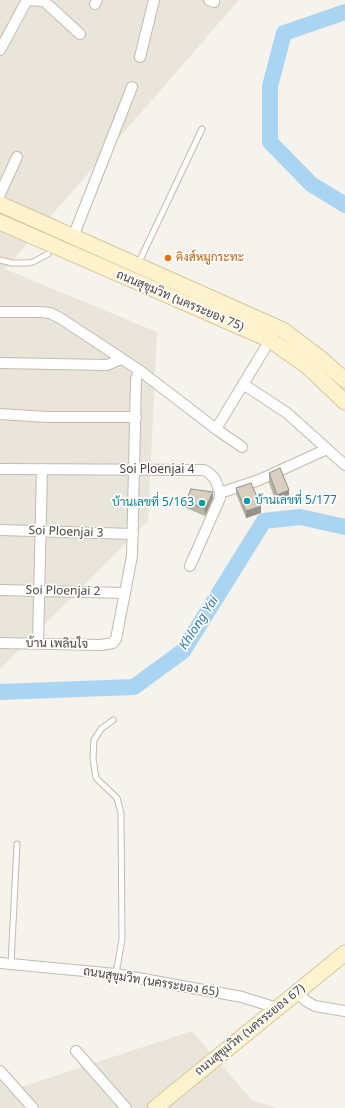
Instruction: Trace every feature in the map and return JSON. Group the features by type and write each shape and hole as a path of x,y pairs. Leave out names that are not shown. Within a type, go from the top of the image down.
{"street":[{"path":"0,50 28,0 44,1 80,34"},
{"path":"140,58 154,0"},
{"path":"209,0 214,2 214,0"},
{"path":"72,237 132,87"},
{"path":"0,194 17,157"},
{"name":"ถนนสุขุมวิท (นครระยอง 75)","path":"0,204 283,330 320,358 345,380"},
{"name":"ถนนสุขุมวิท (นครระยอง 75)","path":"0,222 270,340 307,366 345,402"},
{"path":"118,274 131,263"},
{"path":"0,312 50,313 139,370 242,447"},
{"path":"216,429 270,340"},
{"path":"0,363 107,365 121,359"},
{"path":"125,593 132,556 136,379 139,370"},
{"path":"244,384 287,412 345,465"},
{"path":"0,414 47,417 136,417"},
{"path":"190,566 219,503 220,493 258,480 327,449"},
{"name":"Soi Ploenjai 4","path":"0,469 204,470 215,479 220,493"},
{"path":"38,643 42,469"},
{"name":"Soi Ploenjai 3","path":"0,530 133,534"},
{"name":"Soi Ploenjai 2","path":"0,590 125,593"},
{"name":"บ้าน เพลินใจ","path":"0,643 101,645 113,643 117,634 125,593"},
{"name":"ถนนสุขุมวิท (นครระยอง 67)","path":"156,1108 345,952"},
{"name":"ถนนสุขุมวิท (นครระยอง 65)","path":"0,962 116,974 242,997 277,1008"},
{"path":"297,992 306,1001 315,1006 345,1011"},
{"path":"76,1051 126,1108"},
{"path":"0,1070 33,1108"}],"lane":[{"path":"131,263 202,129"},
{"path":"0,260 12,264 27,263 33,262 48,254"},
{"path":"113,720 101,729 94,740 93,759 96,778 117,798 121,812 122,938 116,974"},
{"path":"11,964 17,844"}],"shaded area":[{"path":"0,0 239,0 5,269 157,332 148,521 0,669"},
{"path":"192,1031 252,1100 277,1108 0,1108 0,1078 12,1090"}],"building":[{"path":"280,468 289,490 277,495 269,473"},
{"name":"บ้านเลขที่ 5/177","path":"251,483 261,506 246,511 236,488"},
{"path":"191,489 213,492 205,509 186,501"}],"waterway":[{"name":"Khlong Yai","path":"345,12 284,33 270,86 270,142 311,184 345,205"},
{"name":"Khlong Yai","path":"0,692 134,687 183,651 264,521 300,517 345,527"}],"place":[{"name":"คิงส์หมูกระทะ","path":"168,258"},
{"name":"บ้านเลขที่ 5/177","path":"247,501"},
{"name":"บ้านเลขที่ 5/163","path":"202,503"}]}
